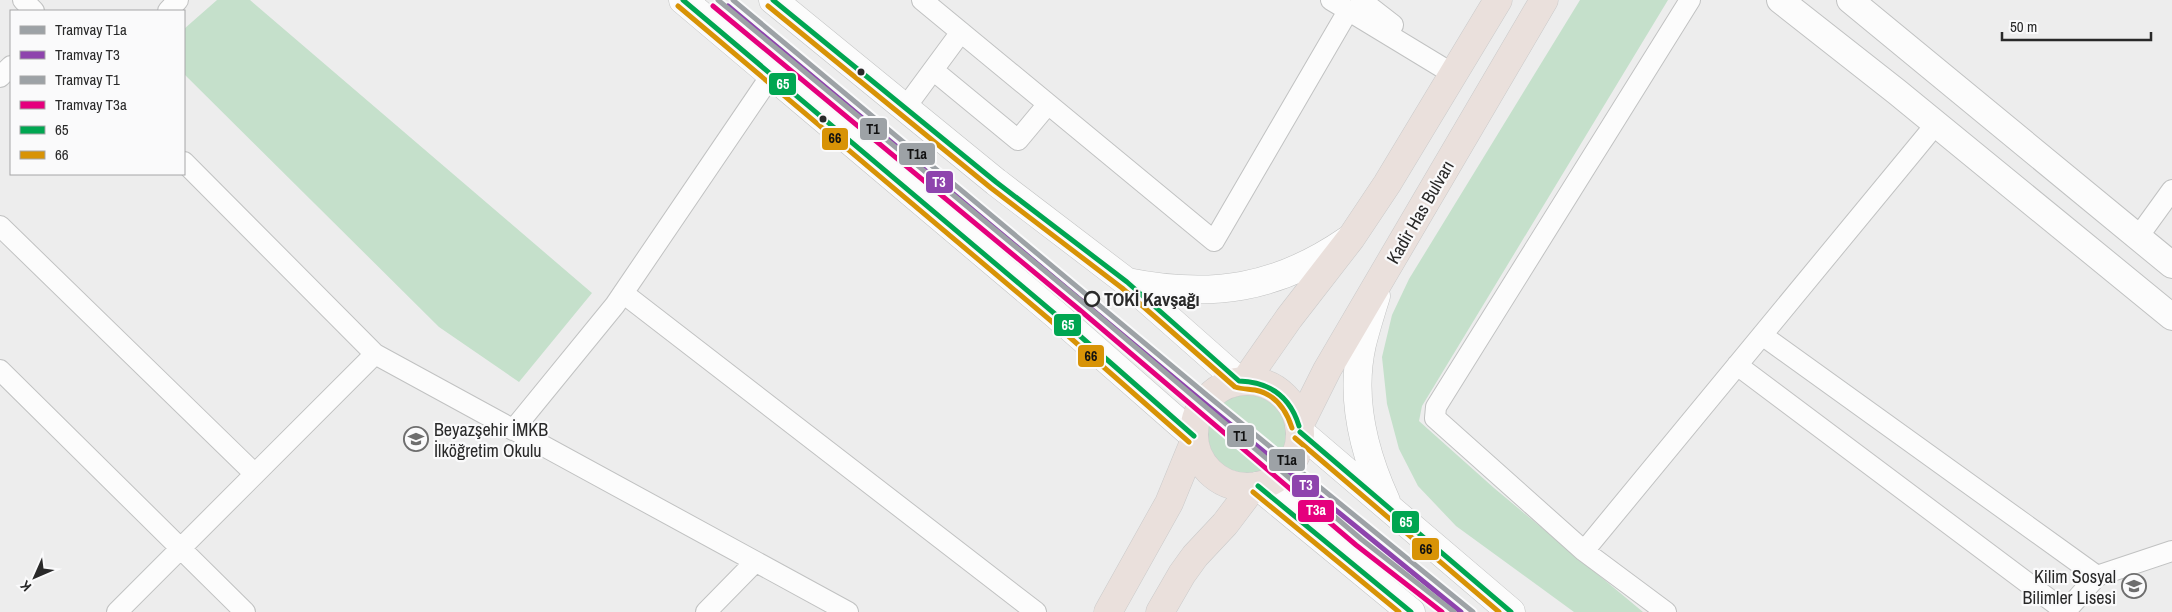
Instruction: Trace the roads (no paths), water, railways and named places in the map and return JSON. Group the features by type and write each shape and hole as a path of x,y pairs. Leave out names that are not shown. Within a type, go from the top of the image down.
{"highway":[{"path":"1242,381 1351,238 1388,184 1498,0"},
{"path":"1538,9 1555,0"},
{"name":"Kadir Has Bulvarı","path":"1300,429 1327,370 1538,9"},
{"path":"1108,612 1169,503 1194,439 1196,417 1208,396 1223,386 1242,381 1263,383 1283,395 1296,414 1300,429 1297,451 1292,462 1275,479 1255,486 1230,484 1210,472 1202,464 1194,439"},
{"path":"1160,612 1182,574 1255,486"}],"main road":[{"path":"683,0 1094,347 1194,439"},
{"path":"772,0 996,182 1128,282 1242,381"},
{"path":"1128,282 1150,287 1197,291 1239,288 1265,282 1290,272 1332,251 1351,238"},
{"path":"1381,278 1362,345 1358,390 1368,457 1387,505"},
{"path":"1300,429 1431,545 1511,612"},
{"path":"1255,486 1411,612"}],"street":[{"path":"23,0 33,10"},
{"path":"169,10 178,0"},
{"path":"922,0 1214,241 1355,5"},
{"path":"1330,0 1355,5 1453,74"},
{"path":"1666,612 1584,552 1435,418 1436,407 1690,0"},
{"path":"1780,0 1936,124 2172,317"},
{"path":"1850,0 2172,265"},
{"path":"905,108 961,32"},
{"path":"0,77 10,67"},
{"path":"933,70 1018,140 1048,104"},
{"path":"514,430 623,293 772,74"},
{"path":"1584,552 1936,124"},
{"path":"185,163 375,354 848,612"},
{"path":"2138,237 2172,190"},
{"path":"0,226 255,474"},
{"path":"623,293 1036,612"},
{"path":"1762,335 2096,576"},
{"path":"117,612 375,354"},
{"path":"1737,365 2065,612 2096,576 2172,551"},
{"path":"0,370 245,612"},
{"path":"706,612 755,562"}],"tram line":[{"name":"T1","path":"718,0 1086,305 1361,539 1454,612"},
{"name":"T1a","path":"733,0 1208,396 1473,612"},
{"name":"T3a","path":"713,6 1081,311 1356,545 1442,612"},
{"name":"T3","path":"728,6 1203,402 1461,612"}],"place":[{"name":"TOKİ Kavşağı","path":"1092,299"},
{"name":"Beyazşehir İMKB İlköğretim Okulu","path":"416,439"},
{"name":"Kilim Sosyal Bilimler Lisesi","path":"2134,586"}]}
